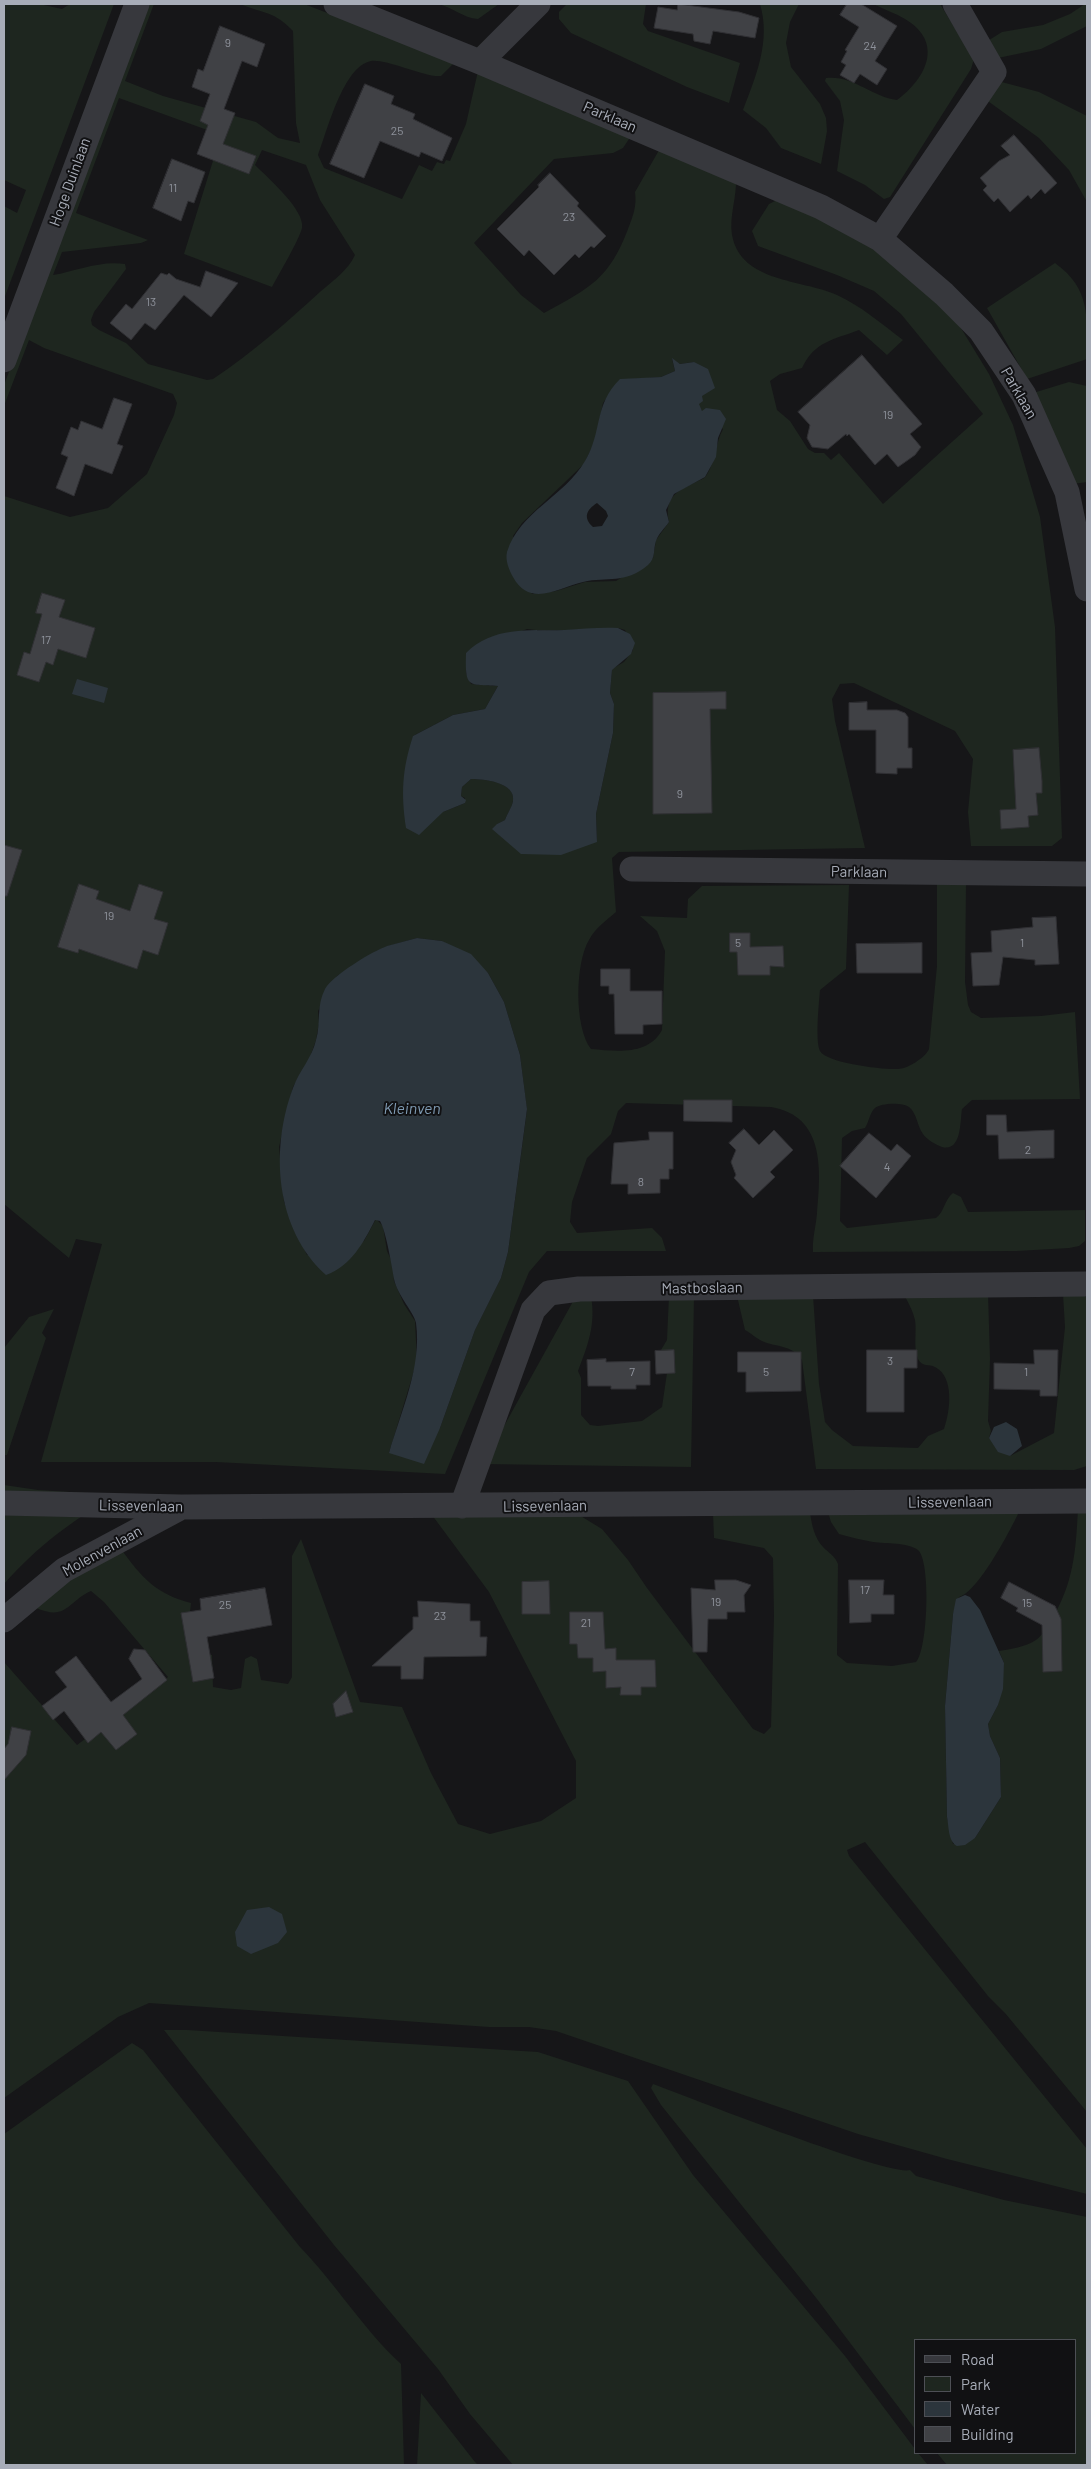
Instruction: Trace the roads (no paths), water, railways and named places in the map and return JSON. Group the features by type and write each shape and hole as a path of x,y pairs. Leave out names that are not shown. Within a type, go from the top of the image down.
{"street":[{"name":"Hoge Duinlaan","path":"4,360 137,4"},
{"name":"Parklaan","path":"336,4 480,62 821,207 880,239 944,294 981,332 1024,395 1067,492 1087,589"},
{"path":"480,62 538,4"},
{"path":"880,239 994,72 955,4"},
{"name":"Parklaan","path":"632,869 1087,874"},
{"name":"Mastboslaan","path":"462,1506 533,1310 548,1293 579,1289 1087,1284"},
{"name":"Lissevenlaan","path":"4,1504 181,1507 1087,1501"},
{"name":"Molenvenlaan","path":"4,1620 64,1570 181,1507"}],"water":[{"path":"672,358 680,364 694,362 708,369 715,388 702,396 703,401 699,404 702,411 706,408 720,410 726,419 718,438 716,457 705,477 674,494 666,510 669,522 657,538 651,562 639,571 623,578 592,580 545,593 536,594 528,592 520,586 512,574 507,562 507,552 513,538 522,526 566,485 585,461 591,450 602,409 611,389 620,379 661,377 675,371","holes":["597,503 606,511 608,516 602,526 593,527 587,517 590,508"]},
{"path":"618,628 630,634 635,643 631,654 612,670 610,693 614,704 613,733 596,814 597,842 561,855 521,854 492,829 505,820 513,801 513,795 498,783 476,779 471,779 462,787 461,796 466,800 465,803 443,812 419,835 406,828 403,804 404,782 413,736 453,715 485,709 498,686 480,685 470,682 466,673 466,653 476,644 499,634 524,631"},
{"path":"77,679 108,688 104,703 72,694"},
{"name":"Kleinven","path":"417,938 442,941 471,954 488,973 504,1002 520,1055 527,1109 508,1252 501,1278 475,1330 440,1428 424,1464 389,1453 409,1389 416,1356 417,1339 415,1319 396,1285 387,1241 380,1221 375,1220 361,1245 343,1266 326,1275 309,1256 296,1235 287,1212 280,1162 281,1136 286,1112 293,1088 314,1047 320,1002 325,989 329,983 344,971 373,953 387,946"},
{"path":"1006,1422 1017,1429 1022,1446 1010,1456 998,1452 989,1438 994,1427"},
{"path":"965,1595 970,1597 980,1610 1004,1663 1003,1689 998,1705 988,1724 990,1736 1000,1758 1001,1797 975,1838 965,1845 957,1846 950,1837 947,1817 945,1706 953,1614 956,1599"},
{"path":"269,1907 282,1914 287,1932 278,1943 251,1954 237,1946 235,1932 247,1910"}]}
